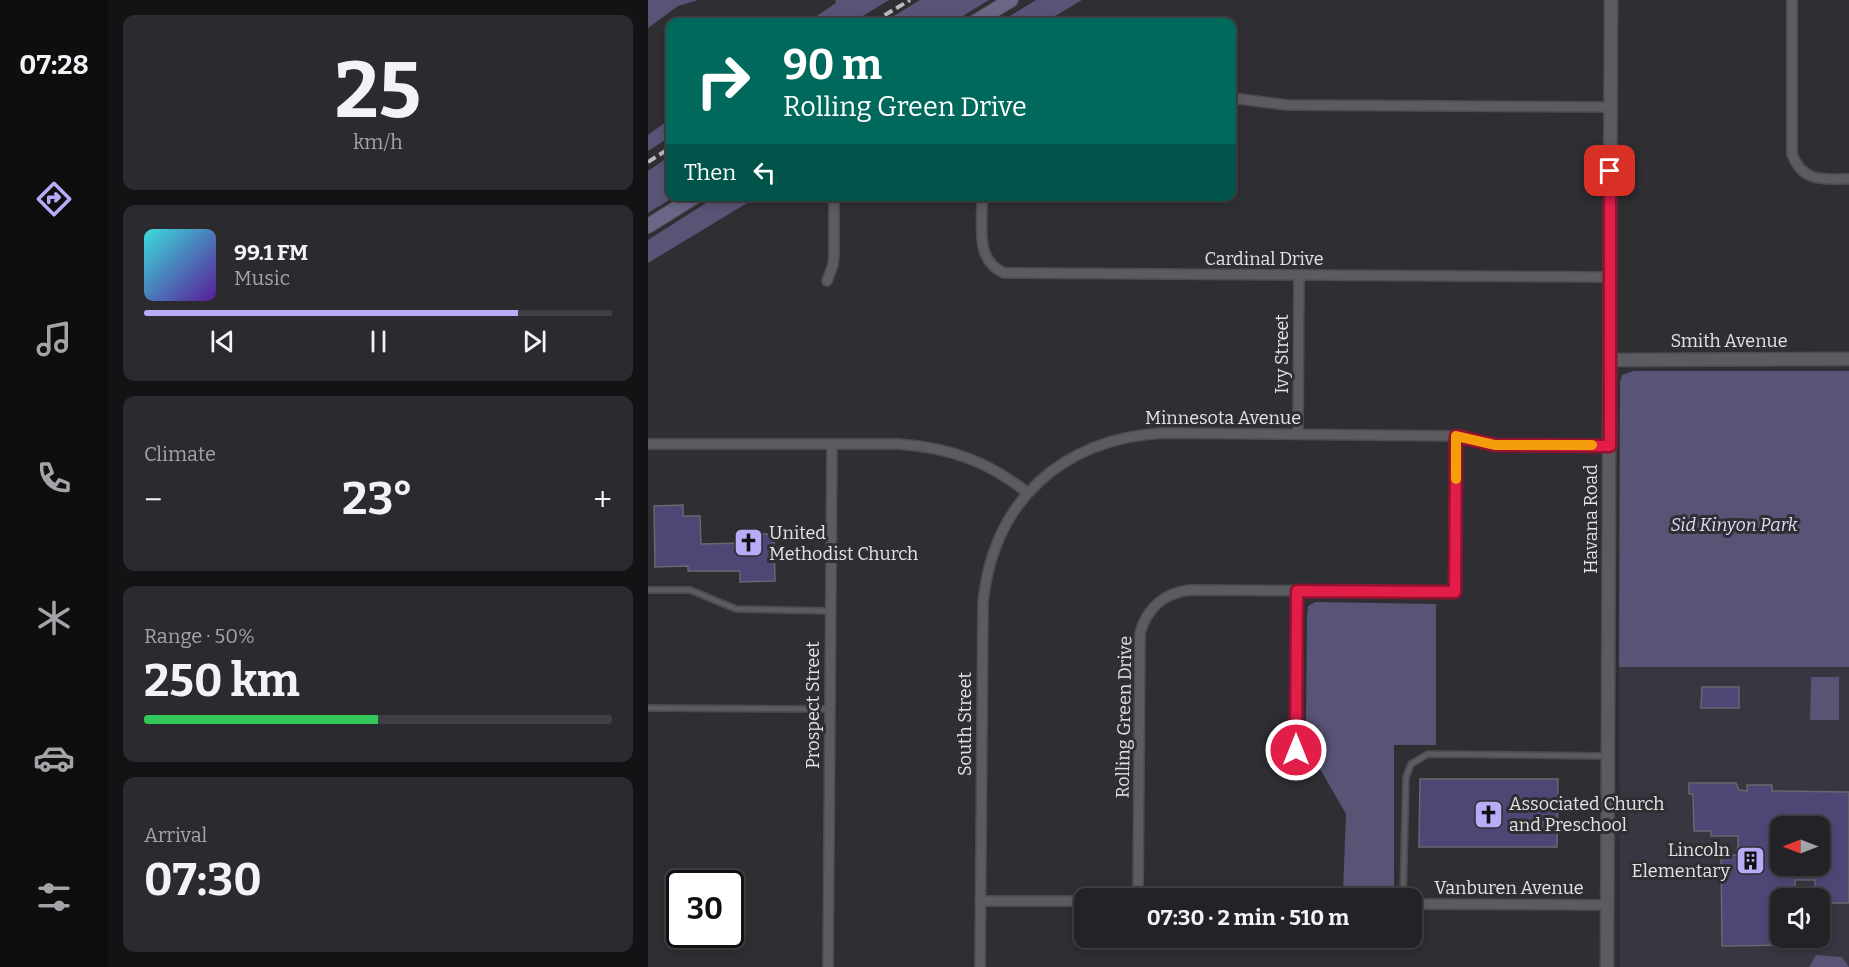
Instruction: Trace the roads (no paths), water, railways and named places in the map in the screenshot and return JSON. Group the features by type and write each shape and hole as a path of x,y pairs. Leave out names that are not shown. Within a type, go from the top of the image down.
{"main road":[{"path":"982,18 1011,0"},
{"path":"648,226 688,201"}],"street":[{"name":"Havana Road","path":"1607,967 1611,0"},
{"path":"1792,0 1792,154 1796,164 1818,179 1849,179"},
{"path":"1236,99 1287,105 1610,107"},
{"path":"827,281 834,256 834,201"},
{"name":"Cardinal Drive","path":"982,201 984,255 989,264 1004,273 1610,277"},
{"name":"Ivy Street","path":"1298,434 1299,275"},
{"name":"Smith Avenue","path":"1610,360 1849,359"},
{"name":"Minnesota Avenue","path":"1028,493 1055,468 1070,458 1092,447 1138,434 1456,436 1495,445 1610,446"},
{"name":"Rolling Green Drive","path":"1138,888 1140,633 1149,611 1168,595 1180,591 1455,592 1456,436"},
{"path":"648,444 899,444 926,446 952,452 995,470 1028,493"},
{"name":"Prospect Street","path":"828,967 831,444"},
{"name":"South Street","path":"980,967 984,585 998,539 1010,517 1028,493"},
{"path":"1296,750 1297,591"},
{"path":"980,901 1074,901"},
{"name":"Vanburen Avenue","path":"1422,904 1607,905"}],"lane":[{"path":"648,590 690,590 736,609 830,611"},
{"path":"648,708 830,709"},
{"path":"1403,888 1406,777 1411,764 1428,754 1608,756"}],"railway":[{"path":"880,18 910,0"},
{"path":"648,162 666,151"}],"place":[{"name":"United Methodist Church","path":"748,543"},
{"name":"Associated Church and Preschool","path":"1488,814"},
{"name":"Lincoln Elementary","path":"1751,860"}],"park label":[{"name":"Sid Kinyon Park","path":"1734,525"}]}
